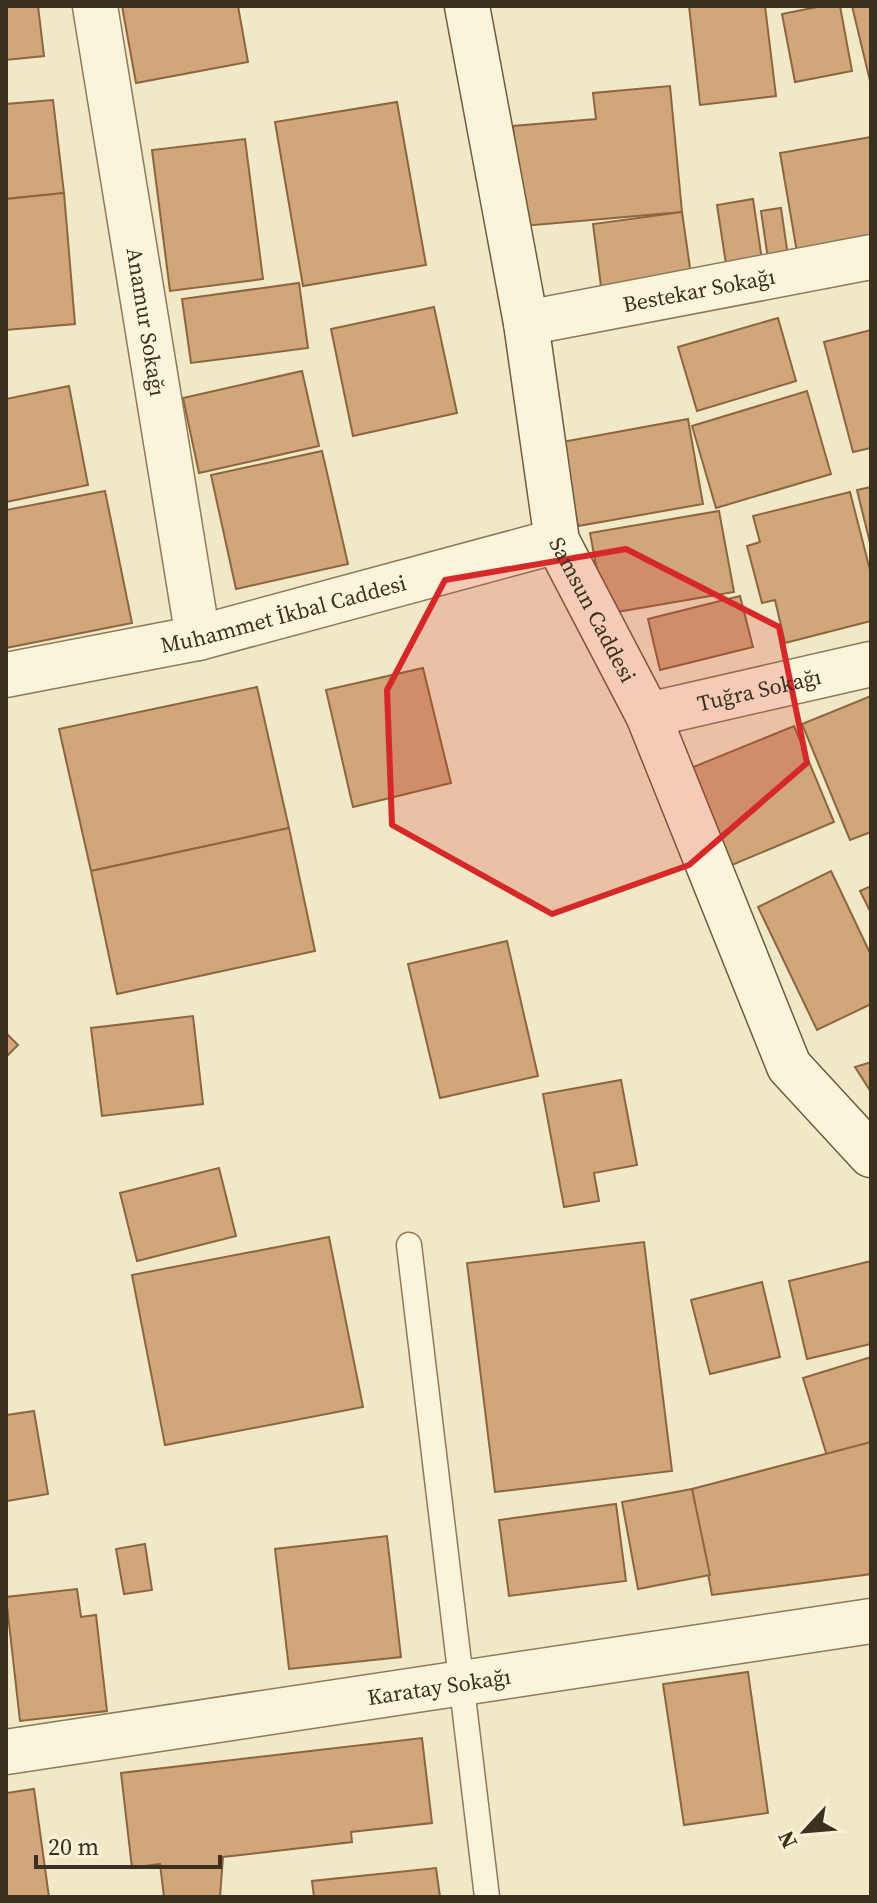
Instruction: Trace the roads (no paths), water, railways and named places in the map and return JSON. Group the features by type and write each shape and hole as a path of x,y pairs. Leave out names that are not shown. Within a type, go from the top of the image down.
{"street":[{"name":"Anamur Sokağı","path":"95,6 198,638"},
{"name":"Samsun Caddesi","path":"467,6 526,323 557,541 648,715 789,1066 871,1155"},
{"name":"Bestekar Sokağı","path":"526,323 871,257"},
{"name":"Muhammet İkbal Caddesi","path":"6,675 198,638 557,541"},
{"name":"Tuğra Sokağı","path":"648,715 871,664"},
{"name":"Karatay Sokağı","path":"6,1752 871,1621"}],"lane":[{"path":"409,1245 487,1897"}]}
